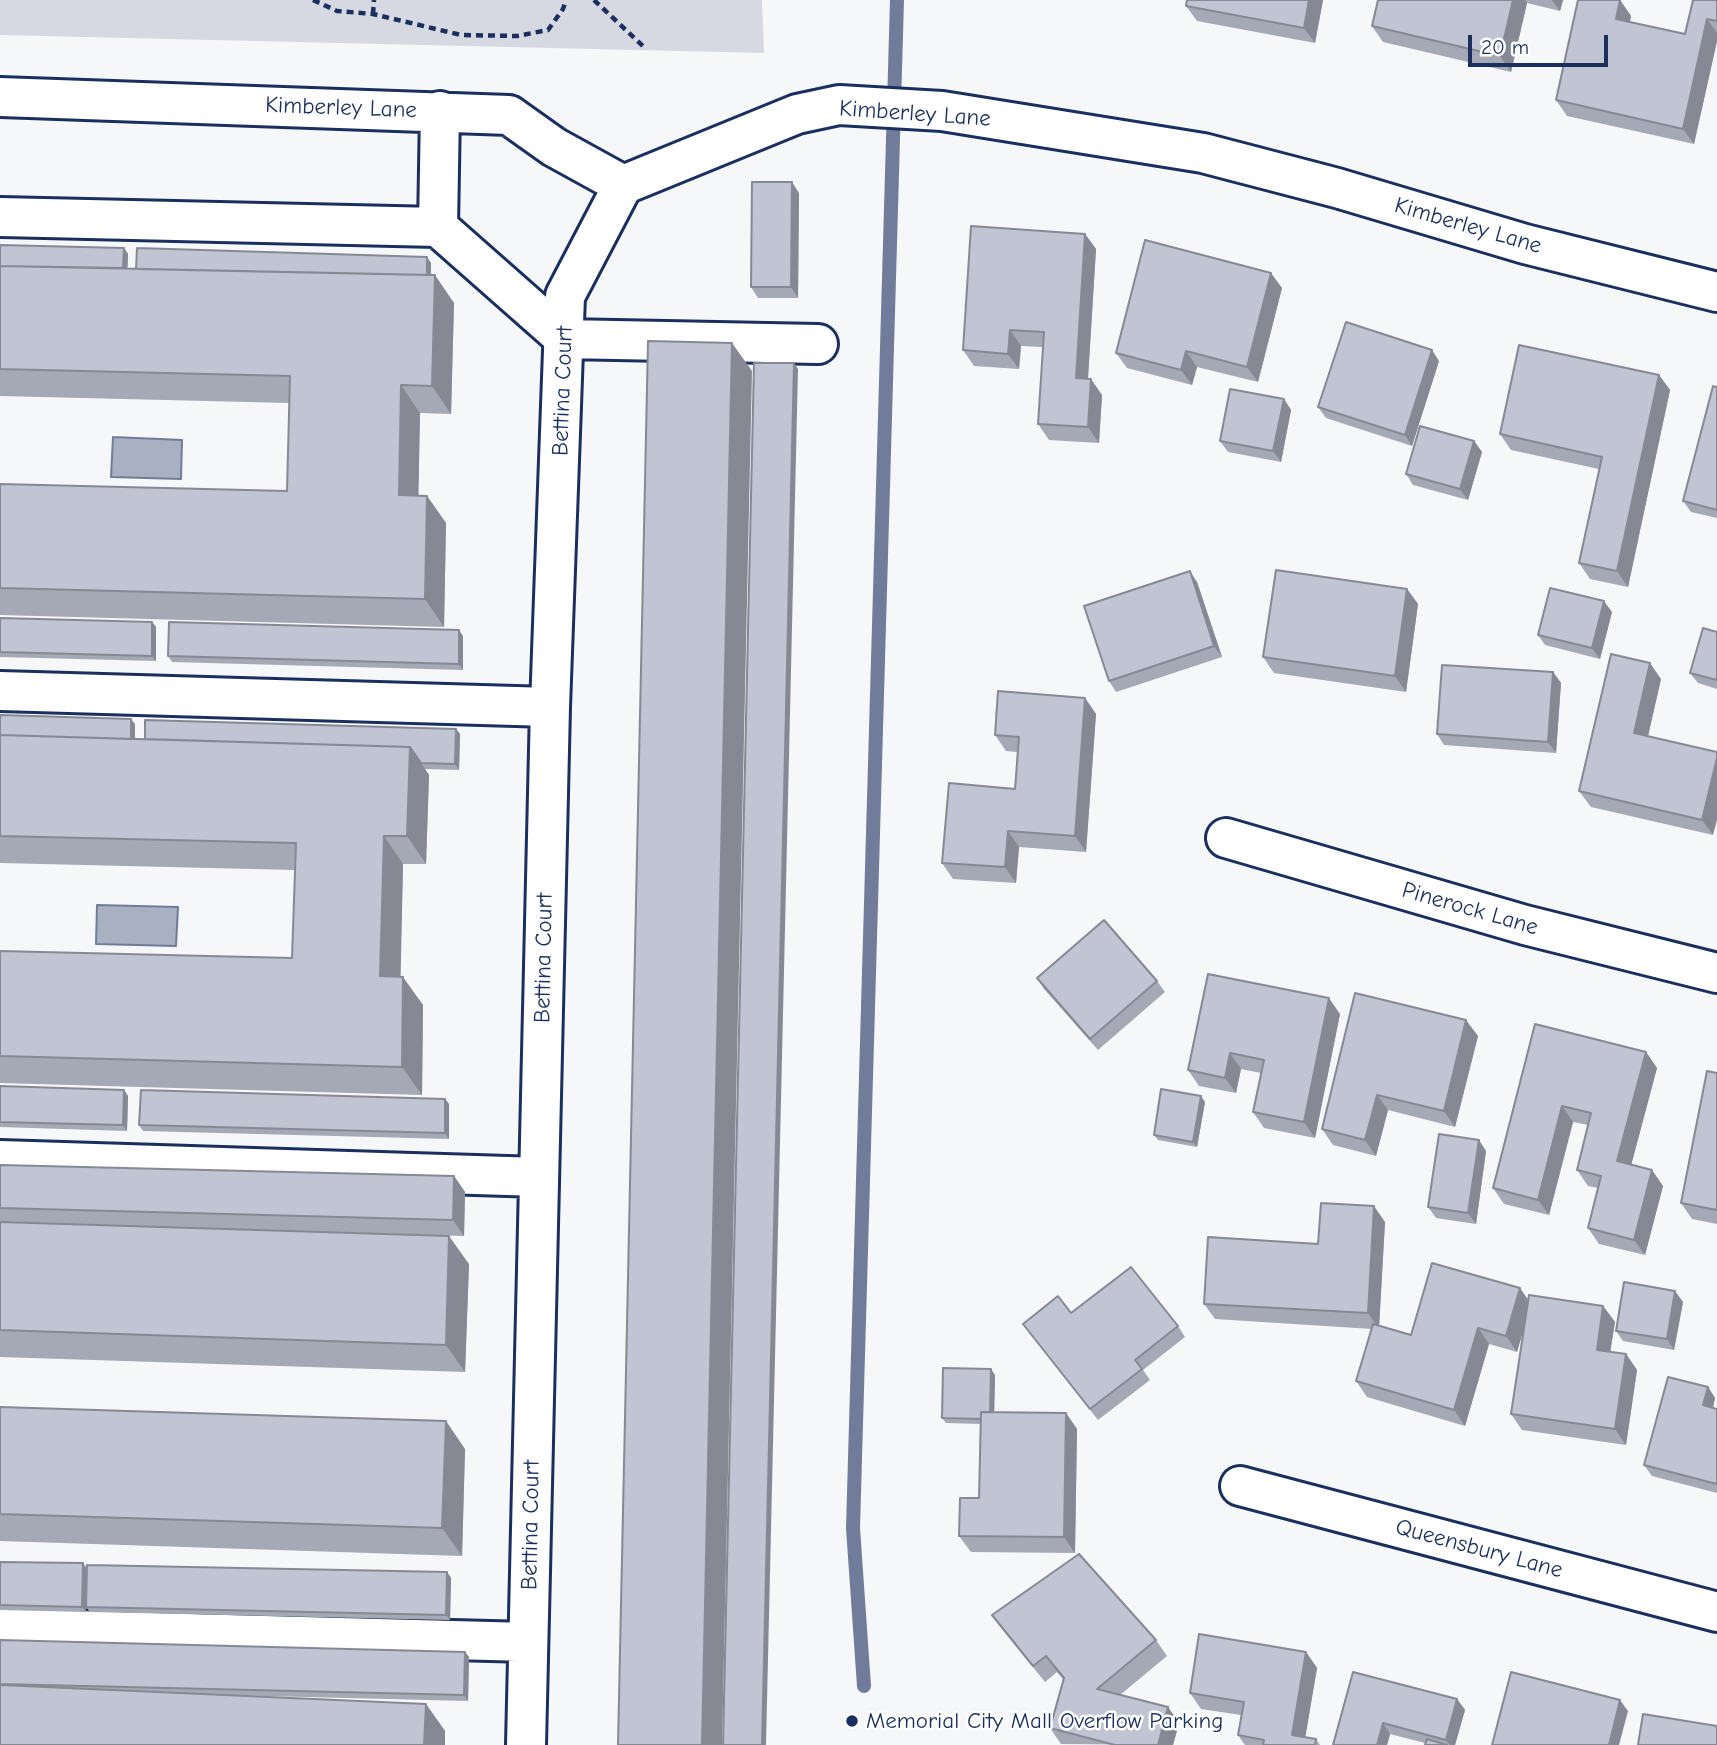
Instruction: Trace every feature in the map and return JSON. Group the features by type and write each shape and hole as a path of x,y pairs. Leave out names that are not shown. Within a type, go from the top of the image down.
{"street":[{"name":"Kimberley Lane","path":"0,97 509,115 554,146 623,186 797,114 839,105 942,111 1203,153 1337,188 1525,244 1717,292"},
{"path":"438,227 440,111"},
{"name":"Bettina Court","path":"526,1745 550,707 565,296 623,186"},
{"path":"0,217 438,227 565,340 818,344"},
{"path":"0,691 550,707"},
{"name":"Pinerock Lane","path":"1226,838 1525,925 1717,973"},
{"path":"0,1160 539,1177"},
{"name":"Queensbury Lane","path":"1240,1486 1717,1612"},
{"path":"0,1628 528,1642"}],"path":[{"path":"313,0 337,11 373,14 461,35 517,36 548,30 566,0"},
{"path":"373,14 374,0"},
{"path":"594,0 646,49"}],"shaded area":[{"path":"0,0 762,0 764,53 0,35"}],"water":[{"path":"113,437 182,440 181,479 111,477"},
{"path":"97,905 178,907 176,946 96,944"}],"building":[{"path":"1187,0 1309,0 1304,28 1186,6"},
{"path":"1378,0 1513,0 1500,56 1372,26"},
{"path":"1578,0 1620,0 1616,19 1685,34 1693,0 1717,0 1717,21 1707,19 1683,129 1556,100"},
{"path":"752,182 792,182 791,287 751,287"},
{"path":"971,226 1085,234 1076,378 1091,379 1088,427 1038,424 1044,332 1010,330 1008,354 963,350"},
{"path":"1145,240 1271,273 1247,367 1186,351 1181,370 1116,353"},
{"path":"0,245 124,248 123,268 0,266"},
{"path":"137,248 427,257 427,275 136,269"},
{"path":"0,266 435,275 432,386 401,385 399,495 427,496 425,599 0,588 0,484 287,491 290,376 0,369"},
{"path":"1346,322 1432,350 1405,435 1318,407"},
{"path":"648,341 732,343 702,1745 618,1745"},
{"path":"1519,345 1659,375 1617,571 1579,563 1602,457 1500,434"},
{"path":"754,363 794,363 762,1745 723,1745"},
{"path":"1713,386 1717,387 1717,510 1683,501"},
{"path":"1230,389 1284,399 1273,451 1220,441"},
{"path":"1420,426 1474,441 1460,489 1406,474"},
{"path":"1276,570 1407,589 1395,676 1263,657"},
{"path":"1190,571 1214,646 1109,681 1084,606"},
{"path":"1550,588 1604,601 1592,648 1538,635"},
{"path":"0,618 152,622 152,656 0,652"},
{"path":"169,622 459,630 459,664 168,656"},
{"path":"1703,628 1717,632 1717,680 1690,673"},
{"path":"1611,654 1650,663 1634,733 1717,752 1702,820 1579,791"},
{"path":"1442,665 1553,672 1548,742 1437,734"},
{"path":"998,691 1085,698 1075,836 1008,831 1005,867 942,863 949,783 1015,789 1019,737 995,735"},
{"path":"0,715 131,719 131,739 0,735"},
{"path":"145,720 456,729 455,764 421,763 410,747 145,739"},
{"path":"0,735 410,747 407,836 384,836 380,976 403,977 402,1067 0,1056 0,951 292,958 296,843 0,836"},
{"path":"1104,920 1157,981 1090,1039 1037,978"},
{"path":"1208,974 1329,998 1304,1122 1253,1112 1264,1060 1230,1053 1225,1078 1188,1070"},
{"path":"1355,993 1466,1020 1444,1111 1377,1095 1365,1140 1322,1129"},
{"path":"1535,1024 1646,1052 1617,1161 1652,1170 1634,1240 1588,1228 1601,1176 1577,1170 1591,1113 1562,1106 1538,1200 1493,1188"},
{"path":"1707,1071 1717,1073 1717,1210 1681,1203"},
{"path":"0,1086 124,1090 123,1125 0,1122"},
{"path":"1161,1089 1201,1096 1193,1142 1154,1135"},
{"path":"141,1090 445,1099 445,1133 139,1125"},
{"path":"1439,1134 1479,1140 1468,1213 1428,1207"},
{"path":"0,1165 454,1176 453,1220 0,1208"},
{"path":"1321,1203 1374,1206 1368,1313 1204,1304 1208,1237 1318,1244"},
{"path":"0,1222 449,1236 446,1345 0,1330"},
{"path":"1432,1263 1520,1288 1506,1336 1478,1328 1454,1410 1356,1381 1373,1324 1411,1335"},
{"path":"1131,1267 1178,1326 1135,1360 1142,1369 1090,1409 1023,1324 1058,1296 1071,1313"},
{"path":"1624,1282 1675,1291 1667,1339 1616,1331"},
{"path":"1529,1295 1603,1306 1597,1350 1626,1354 1615,1429 1511,1414"},
{"path":"943,1368 991,1369 990,1412 981,1412 981,1419 942,1418"},
{"path":"1668,1377 1708,1387 1703,1405 1717,1409 1717,1484 1644,1465"},
{"path":"0,1407 446,1421 442,1528 0,1514"},
{"path":"981,1412 1066,1413 1064,1537 959,1536 960,1498 979,1498"},
{"path":"1079,1554 1156,1640 1097,1689 1168,1707 1158,1745 1115,1745 1050,1728 1064,1678 1046,1656 1033,1666 992,1615"},
{"path":"0,1562 83,1563 82,1607 0,1605"},
{"path":"87,1565 447,1572 446,1615 86,1607"},
{"path":"1199,1634 1306,1652 1292,1735 1316,1739 1315,1745 1263,1745 1264,1740 1238,1735 1244,1702 1190,1693"},
{"path":"0,1640 465,1652 464,1695 0,1684"},
{"path":"1353,1672 1457,1699 1446,1740 1383,1723 1377,1745 1333,1745"},
{"path":"1511,1672 1620,1700 1609,1745 1492,1745"},
{"path":"0,1685 426,1704 424,1745 0,1745"},
{"path":"1643,1714 1717,1726 1717,1745 1638,1745"},
{"path":"1427,1739 1447,1745 1425,1745"}],"waterway":[{"path":"864,1686 853,1528 897,0"}],"place":[{"name":"Memorial City Mall Overflow Parking","path":"852,1721"}]}
